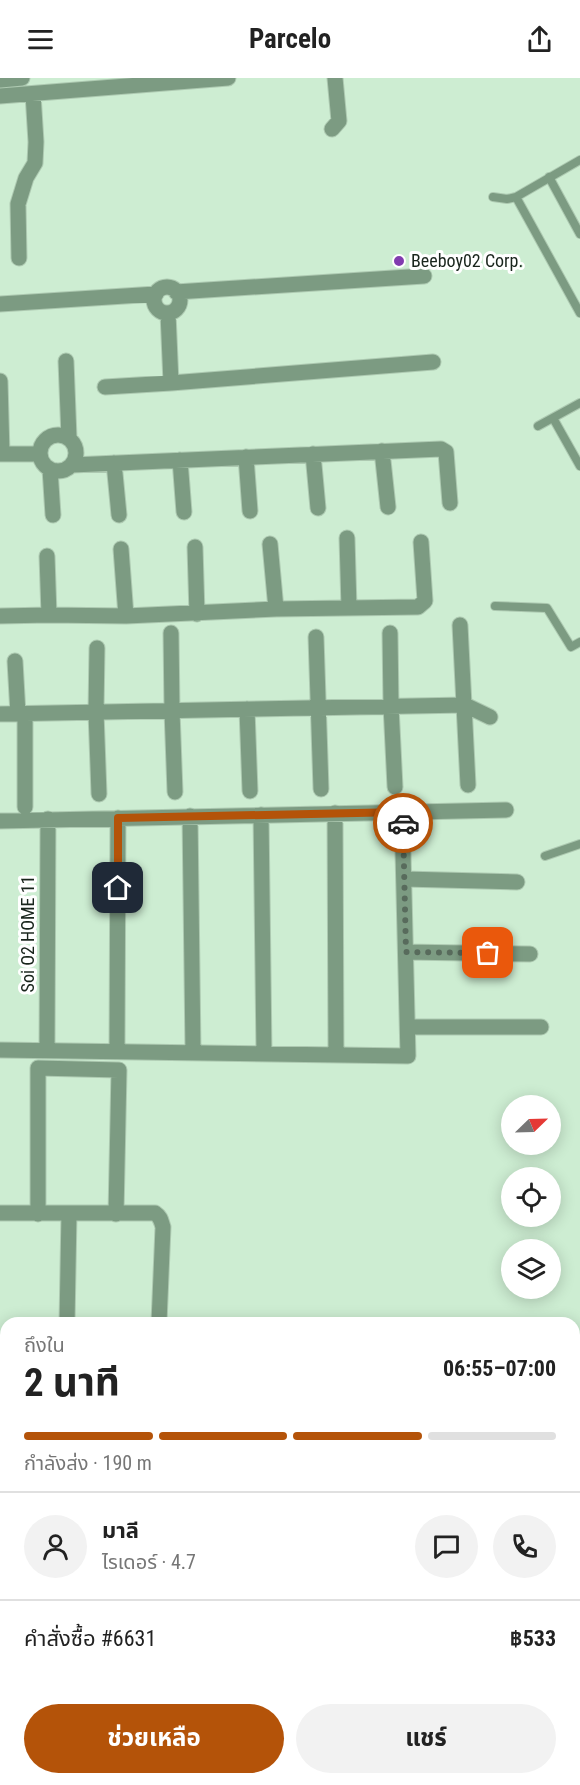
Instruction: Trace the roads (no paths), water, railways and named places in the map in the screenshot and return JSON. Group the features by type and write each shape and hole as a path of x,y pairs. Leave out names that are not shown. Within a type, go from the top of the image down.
{"street":[{"path":"0,80 22,78"},
{"path":"0,96 228,78"},
{"path":"332,129 339,121 335,78"},
{"path":"19,258 18,204 26,178 35,163 33,94"},
{"path":"0,304 156,294 166,288 176,292 424,276"},
{"path":"156,294 154,298 156,307 159,311 168,313 177,308 179,303 176,292"},
{"path":"168,313 171,383"},
{"path":"66,361 69,438 76,448 72,465"},
{"path":"105,387 433,362"},
{"path":"0,381 1,454 40,454"},
{"path":"53,515 50,469 40,454 43,443 52,435 58,434 69,438"},
{"path":"50,469 62,471 72,465 441,449 446,452 450,503"},
{"path":"382,452 388,507"},
{"path":"313,454 318,508"},
{"path":"246,458 250,511"},
{"path":"180,460 184,512"},
{"path":"114,463 119,515"},
{"path":"347,538 349,608"},
{"path":"0,616 126,616 276,609 418,607 425,601 421,542"},
{"path":"270,544 276,609"},
{"path":"195,548 197,614"},
{"path":"121,549 126,616"},
{"path":"47,556 49,615"},
{"path":"460,625 468,785"},
{"path":"171,633 176,792"},
{"path":"390,633 395,787"},
{"path":"316,637 321,789"},
{"path":"97,648 96,712 99,794"},
{"path":"15,661 21,714 25,807"},
{"path":"0,714 465,705 490,717"},
{"path":"247,709 250,791"},
{"path":"0,821 506,810"},
{"path":"0,1050 408,1056 402,812"},
{"path":"335,813 336,1054"},
{"path":"261,815 264,1053"},
{"path":"190,816 193,1052"},
{"path":"117,1051 118,818"},
{"name":"Soi O2 HOME 11","path":"47,1050 48,819"},
{"path":"404,879 517,882"},
{"path":"406,952 530,954"},
{"path":"408,1027 541,1027"},
{"path":"38,1214 38,1068 119,1070 116,1215"},
{"path":"0,1213 116,1215 155,1213 161,1218 163,1244 159,1317"},
{"path":"67,1317 69,1214"}],"lane":[{"path":"493,198 507,199 516,196 580,160"},
{"path":"549,177 580,234"},
{"path":"516,196 580,313"},
{"path":"538,426 580,403"},
{"path":"553,418 580,466"},
{"path":"495,606 547,608 571,647 580,642"},
{"path":"545,856 580,844"}],"place":[{"name":"Beeboy02 Corp.","path":"399,261"}]}
